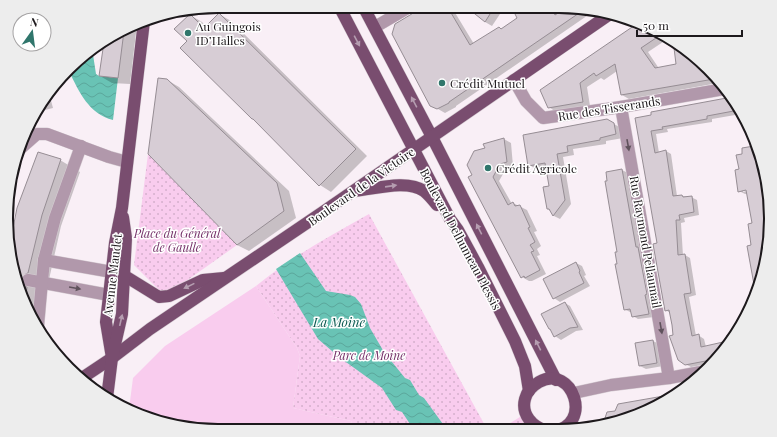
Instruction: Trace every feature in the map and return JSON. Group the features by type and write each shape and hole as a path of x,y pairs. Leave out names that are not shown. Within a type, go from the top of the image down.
{"main road":[{"name":"Boulevard Delhumeau Plessis","path":"343,13 450,219 458,230 478,267 515,341 525,366 529,391"},
{"name":"Boulevard Delhumeau Plessis","path":"367,13 556,380"},
{"name":"Boulevard de la Victoire","path":"86,375 112,358 150,329 604,18"},
{"name":"Avenue Maudet","path":"112,358 106,322 114,243 122,208 143,28"},
{"path":"352,192 405,185 414,187 423,190 431,197 450,219"},
{"name":"Avenue Maudet","path":"112,358 122,314 125,276 126,238 122,208"},
{"path":"125,276 159,297 169,296 203,280 226,277"},
{"path":"108,391 112,358"},
{"path":"535,424 531,422 525,411 526,397 534,385 540,381 548,379 556,380 569,387 574,393 576,408 572,424"}],"street":[{"path":"375,27 399,13"},
{"name":"Rue des Tisserands","path":"514,80 526,101 543,118 719,90"},
{"name":"Rue Raymond Pellaumail","path":"621,106 669,378"},
{"path":"28,142 37,134 47,134 109,157 127,162"},
{"path":"39,317 44,260 55,218 81,146"},
{"path":"44,260 112,272"},
{"path":"28,280 109,295"},
{"path":"574,393 612,385 694,373"}],"green space":[{"name":"Place du Général de Gaulle","path":"148,154 237,245 165,296 134,265"},
{"name":"Parc de Moine","path":"369,214 484,424 352,424 351,421 293,408 300,356 297,348 256,286 269,275 325,239"},
{"path":"256,286 297,348 300,356 293,408 351,421 352,424 205,424 165,417 130,404 133,378 165,346"},
{"path":"523,415 530,424 509,424"}],"water":[{"path":"93,55 96,74 99,76 118,78 113,120 97,113 86,101 71,75"},
{"name":"La Moine","path":"300,253 326,291 355,297 361,304 370,328 384,352 405,378 410,380 419,395 424,398 443,424 410,424 402,412 396,410 382,388 339,357 318,339 276,269"}],"building":[{"path":"219,13 356,149 319,186 180,48 187,41 174,29 188,16 191,15 204,28"},
{"path":"413,13 451,13 470,45 499,27 501,29 517,18 515,14 517,13 554,13 555,15 558,13 578,14 449,103 437,109 430,106 392,34 395,24"},
{"path":"474,13 491,13 485,22"},
{"path":"632,27 656,38 641,48 655,68 676,64 674,49 684,55 710,80 621,95 615,64 596,76 594,73 580,83 583,102 548,108 540,90"},
{"path":"123,37 118,78 99,76 103,49"},
{"path":"158,78 167,79 277,183 284,211 237,245 148,154"},
{"path":"725,98 733,111 707,116 707,119 662,127 663,129 651,131 655,153 666,150 673,196 692,196 694,212 679,215 680,220 676,220 678,255 685,254 691,293 684,294 692,336 699,334 701,347 723,342 707,361 685,365 678,360 669,336 673,335 672,325 669,310 665,311 653,244 657,243 635,118 651,115 651,112"},
{"path":"607,119 614,123 616,134 600,138 600,140 567,146 568,152 557,154 565,200 553,216 549,209 547,209 543,187 549,186 545,163 528,166 523,135"},
{"path":"504,138 507,162 500,164 493,177 508,205 513,202 515,206 520,205 530,227 528,228 535,242 530,245 534,251 531,252 540,270 525,278 524,276 521,278 468,177 472,175 467,165 474,151 485,148 483,144"},
{"path":"751,147 753,152 760,178 764,205 764,232 760,259 754,283 747,246 751,245 748,224 752,223 746,190 738,192 735,170 739,169 736,155 742,154 742,148"},
{"path":"38,152 61,159 42,215 28,273 22,277 13,232 17,208"},
{"path":"622,169 636,247 638,247 647,294 645,295 649,314 632,317 630,309 624,310 615,264 617,264 615,252 617,252 605,181 607,181 606,172"},
{"path":"576,262 584,283 553,299 543,279"},
{"path":"565,302 578,327 570,328 554,337 541,314"},
{"path":"653,340 657,363 639,366 635,343"},
{"path":"660,397 625,413 605,419 607,412 615,411 618,404"}],"tunnel":[{"path":"22,279 28,280"}],"place":[{"name":"Au Guingois ID’Halles","path":"188,33"},
{"name":"Crédit Mutuel","path":"442,83"},
{"name":"Crédit Agricole","path":"488,168"}]}
